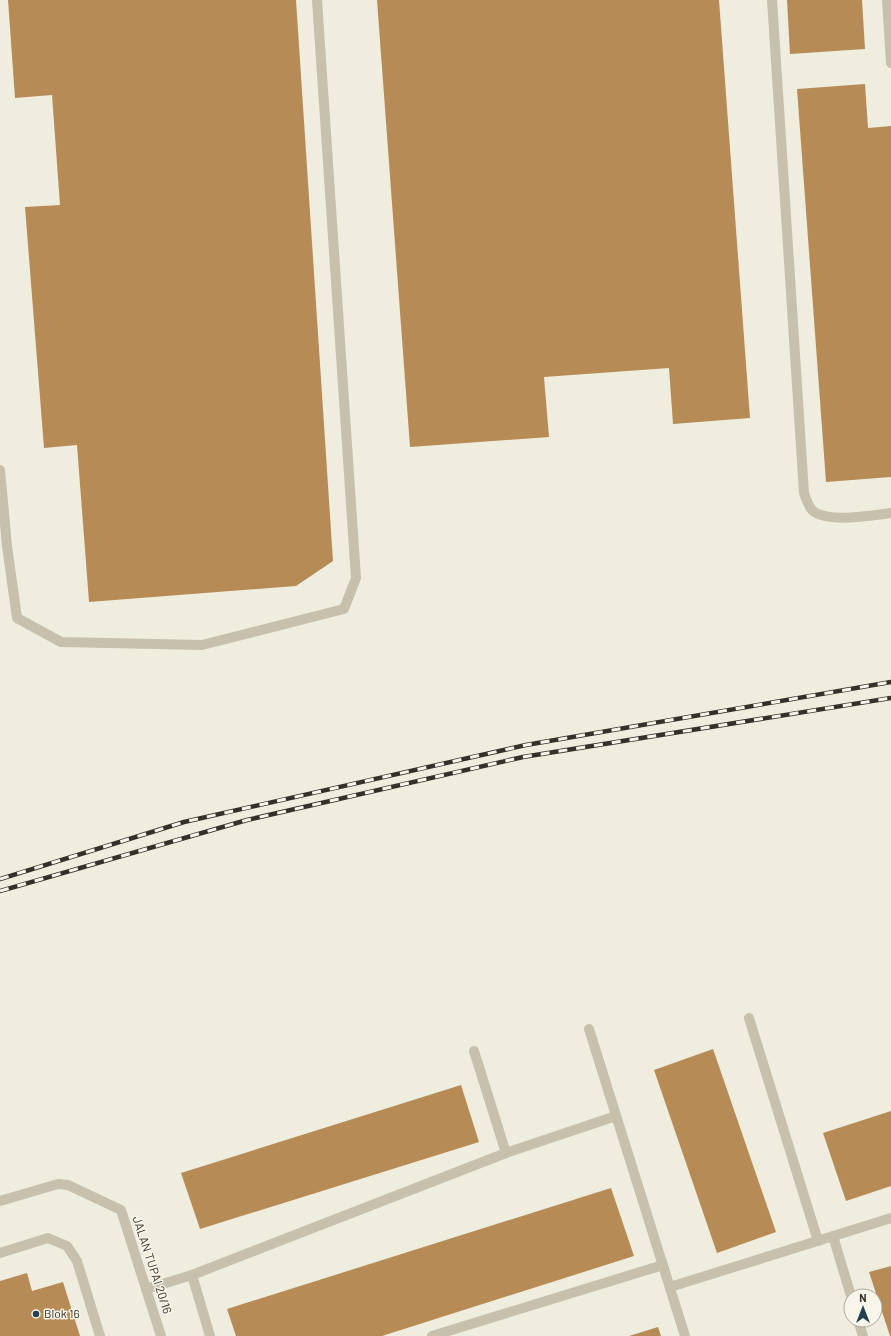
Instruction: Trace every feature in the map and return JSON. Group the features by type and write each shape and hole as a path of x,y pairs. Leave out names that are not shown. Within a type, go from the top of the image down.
{"street":[{"path":"0,470 6,546 16,618 61,642 202,645 344,609 356,578 317,0"},
{"path":"772,0 804,493 808,505 813,511 828,517 851,517 891,513"},
{"path":"887,0 891,63"},
{"path":"749,1018 818,1241"},
{"path":"589,1029 685,1336"},
{"path":"474,1051 506,1153"},
{"path":"146,1290 192,1275 506,1153 616,1116"},
{"name":"JALAN TUPAI 20/16","path":"0,1202 58,1184 68,1185 121,1210 161,1336"},
{"path":"670,1287 891,1218"},
{"path":"834,1236 849,1288"},
{"path":"0,1253 48,1238 66,1246 77,1261 100,1336"},
{"path":"432,1336 663,1265"},
{"path":"192,1275 210,1336"}],"building":[{"path":"8,0 296,0 333,561 296,586 89,602 77,445 44,448 25,207 60,205 52,95 15,98"},
{"path":"377,0 719,0 750,418 673,424 669,368 544,377 549,437 410,447"},
{"path":"787,0 862,0 865,49 790,54"},
{"path":"865,84 868,128 891,126 891,477 826,482 797,89"},
{"path":"713,1049 776,1232 717,1253 654,1070"},
{"path":"461,1085 479,1142 200,1229 181,1173"},
{"path":"891,1111 891,1186 846,1201 823,1133"},
{"path":"611,1188 634,1256 382,1336 236,1336 227,1309"},
{"path":"891,1266 891,1336 883,1315 883,1288 874,1288 869,1272"},
{"name":"Blok 16","path":"27,1273 32,1291 63,1282 80,1336 0,1336 0,1281"},
{"path":"658,1327 661,1336 629,1336"}],"railway":[{"path":"0,879 184,822 526,745 891,682"},
{"path":"0,891 247,820 523,757 891,698"}],"place":[{"name":"Blok 16","path":"36,1314"}]}
